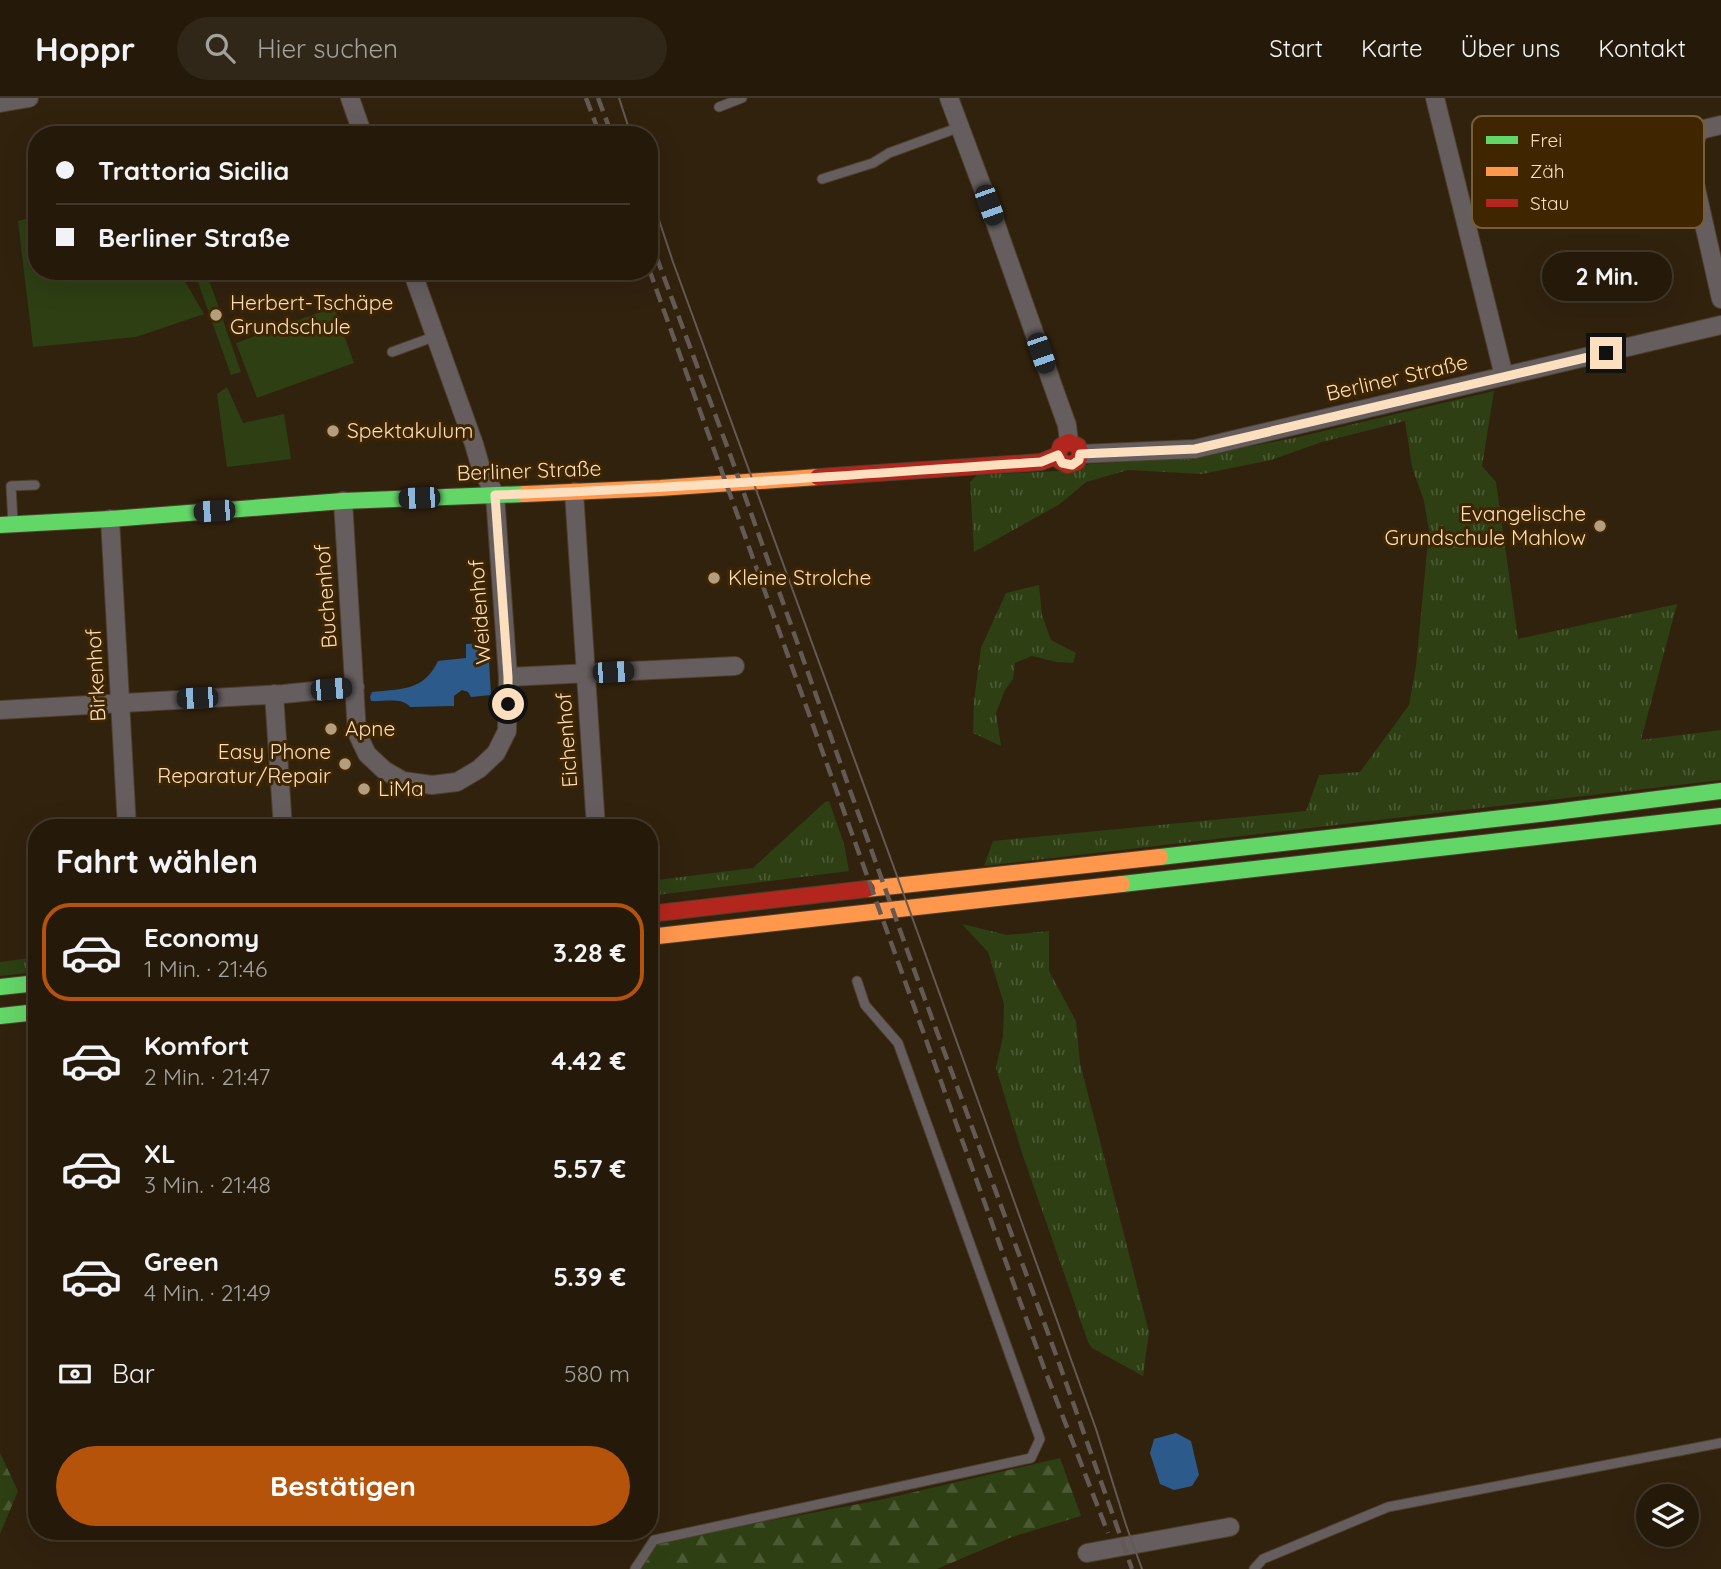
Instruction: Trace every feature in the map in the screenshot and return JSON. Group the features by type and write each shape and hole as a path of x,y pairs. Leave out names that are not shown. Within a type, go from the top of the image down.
{"main road":[{"name":"Berliner Straße","path":"7,525 344,501 660,488 1041,462 1069,450"},
{"path":"658,913 1521,816 1721,790"},
{"path":"658,936 1721,816"},
{"path":"0,987 28,984"},
{"path":"0,1016 28,1013"}],"street":[{"path":"0,103 29,98"},
{"path":"350,98 360,126"},
{"path":"949,98 1067,425 1069,450"},
{"path":"1435,98 1504,376"},
{"path":"1704,224 1721,299"},
{"path":"415,280 480,465 495,495"},
{"name":"Berliner Straße","path":"1069,450 1195,449 1721,325"},
{"path":"574,492 585,673"},
{"name":"Weidenhof","path":"495,495 508,677 585,673"},
{"name":"Buchenhof","path":"344,501 357,733 367,754 403,781 432,785 457,782 479,769 496,753 508,731 508,677"},
{"name":"Birkenhof","path":"110,519 126,819"},
{"name":"Eichenhof","path":"595,819 585,673 735,666"},
{"path":"0,710 355,687"},
{"path":"274,694 282,819"},
{"path":"1087,1553 1230,1527"}],"lane":[{"path":"719,107 742,98"},
{"path":"822,179 873,163 889,153 960,127"},
{"path":"392,352 436,336"},
{"path":"7,525 11,486 35,485"},
{"path":"658,1539 1031,1458 1040,1439 898,1043 865,1005 857,981"},
{"path":"1254,1569 1263,1559 1388,1507 1721,1443"},
{"path":"635,1569 654,1540"}],"green space":[{"path":"28,218 28,280 184,280 204,314 136,337 33,347 18,221"},
{"path":"197,280 209,280 241,372 231,375"},
{"path":"334,307 354,363 257,398 236,343"},
{"path":"227,387 243,423 284,414 291,459 227,467 217,394"},
{"path":"1494,391 1482,466 1496,482 1518,639 1677,604 1641,740 1721,730 1721,780 984,866 993,841 1306,811 1319,775 1360,772 1409,705 1416,666 1429,530 1424,501 1412,467 1405,421 1322,442 1271,460 1202,474 1128,470 1086,482 1060,504 974,552 970,482 977,475 1059,471 1090,464 1188,458 1294,438"},
{"path":"1039,585 1042,615 1051,640 1076,653 1073,663 1032,656 1015,663 1013,679 1005,690 996,713 1001,746 973,733 981,648 1006,593"},
{"path":"829,801 844,844 849,871 658,895 658,880 753,868"},
{"path":"962,924 1007,935 1049,931 1049,971 1076,1021 1080,1063 1149,1332 1143,1376 1092,1348 1088,1342 1022,1153 996,1068 1003,1036 1004,1004 988,952"},
{"path":"28,958 28,973 0,976 0,962"},
{"path":"0,1453 18,1491 0,1534"},
{"path":"1060,1458 1081,1516 1012,1537 937,1569 635,1569 656,1542 880,1500"}],"water":[{"path":"488,643 491,695 471,697 468,692 462,690 454,696 454,706 410,707 398,701 371,701 372,692 402,689 419,683 438,661 466,658 466,644"},
{"path":"1176,1433 1191,1441 1199,1475 1192,1486 1174,1490 1160,1484 1150,1453 1154,1439"}],"tram line":[{"path":"619,98 628,126"},
{"path":"658,217 1096,1429 1142,1569"}],"railway":[{"path":"586,98 597,126"},
{"path":"598,98 609,126"},
{"path":"658,261 1132,1569"},
{"path":"653,280 1044,1368 1108,1533"}],"traffic: fast":[{"path":"0,525 343,501 525,494"},
{"path":"1160,857 1721,791"},
{"path":"1122,884 1721,816"},
{"path":"0,987 28,984"},
{"path":"0,1016 28,1013"}],"traffic: slow":[{"path":"525,494 818,477"},
{"path":"867,889 1160,857"},
{"path":"658,936 1122,884"}],"traffic: jam":[{"path":"818,477 1041,462 1058,455 1061,446 1069,442 1078,446 1081,454 1077,462 1068,465 1060,461 1058,455"},
{"path":"658,913 867,889"}],"place":[{"name":"Herbert-Tschäpe Grundschule","path":"216,315"},
{"name":"Spektakulum","path":"333,431"},
{"name":"Evangelische Grundschule Mahlow","path":"1600,526"},
{"name":"Kleine Strolche","path":"714,578"},
{"name":"Apne","path":"331,729"},
{"name":"Easy Phone Reparatur/Repair","path":"345,764"},
{"name":"LiMa","path":"364,789"}],"route":[{"path":"508,704 495,495 660,488 1041,462 1058,455 1062,463 1072,465 1079,460 1080,454 1195,449 1606,353"}]}
